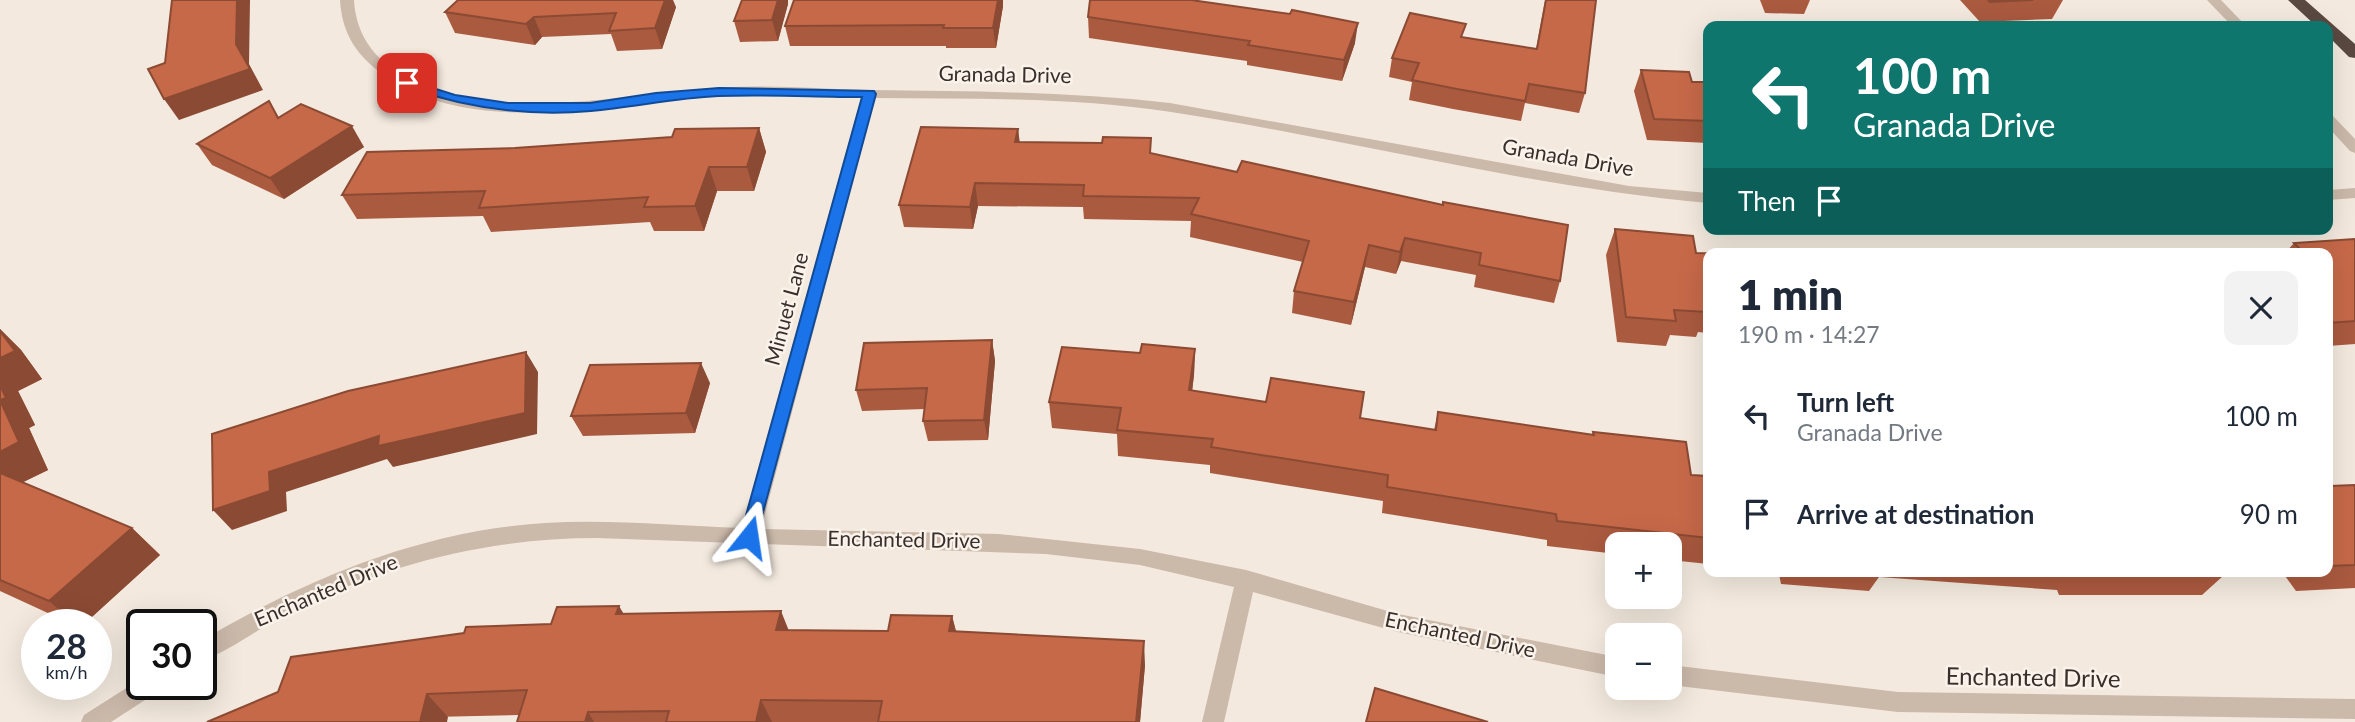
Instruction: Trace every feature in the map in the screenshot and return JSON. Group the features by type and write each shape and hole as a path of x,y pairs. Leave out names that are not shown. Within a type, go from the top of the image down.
{"highway":[{"path":"2296,0 2319,21"},
{"path":"2333,33 2355,53"}],"street":[{"name":"Granada Drive","path":"347,0 348,22 353,36 374,62 407,83 453,99 508,107 590,107 656,97 719,92 1097,98 1170,107 1629,191 1703,198"},
{"path":"2214,0 2234,21"},
{"name":"Minuet Lane","path":"749,537 869,94"},
{"path":"2333,124 2355,148"},
{"path":"2333,195 2355,193"},
{"name":"Enchanted Drive","path":"217,641 242,625 345,578 444,546 505,536 576,530 1034,544 1140,556 1246,579 1368,615 1605,664"},
{"path":"1213,722 1246,579"},
{"name":"Enchanted Drive","path":"1682,676 1898,702 2355,709"},
{"path":"92,722 126,700"}],"building":[{"path":"172,0 237,0 236,44 250,69 164,99 148,69 165,63"},
{"path":"458,0 665,0 655,28 609,31 616,13 534,17 526,24 445,12"},
{"path":"742,0 778,0 772,20 734,21"},
{"path":"794,0 998,0 993,28 943,28 944,25 785,26"},
{"path":"1090,0 1191,0 1290,14 1292,10 1358,23 1344,60 1248,45 1250,41 1088,17"},
{"path":"1546,0 1596,0 1585,93 1529,84 1525,101 1457,89 1412,80 1419,63 1392,58 1410,13 1466,24 1461,37 1537,49"},
{"path":"1988,0 2033,0 1990,2"},
{"path":"1641,70 1689,72 1692,82 1703,82 1703,121 1654,119"},
{"path":"269,101 278,118 301,104 352,126 270,178 197,144"},
{"path":"921,127 1018,129 1015,142 1102,143 1103,137 1151,138 1150,153 1237,172 1242,161 1443,205 1443,202 1568,225 1560,281 1479,265 1481,253 1405,238 1400,252 1369,245 1354,302 1294,291 1309,241 1191,214 1199,198 1083,196 1084,185 975,183 970,207 899,205"},
{"path":"759,128 747,167 709,167 695,206 644,207 648,197 479,208 485,191 342,195 367,152 515,148 672,137 675,129"},
{"path":"1615,229 1693,236 1696,253 1703,253 1703,312 1674,310 1676,321 1626,317"},
{"path":"2355,239 2355,321 2333,323 2333,248 2299,248 2294,243"},
{"path":"0,331 15,351 0,358"},
{"path":"992,340 984,420 923,421 927,388 856,390 864,343"},
{"path":"1142,344 1195,349 1189,390 1266,402 1271,378 1364,392 1360,418 1436,430 1438,412 1594,435 1593,432 1686,442 1691,475 1703,476 1703,537 1682,535 1682,532 1655,532 1557,521 1556,514 1387,487 1388,475 1211,447 1213,439 1117,430 1121,408 1049,402 1062,347 1140,353"},
{"path":"526,352 525,413 378,446 379,436 269,472 270,491 213,510 212,434 348,391"},
{"path":"701,363 686,413 571,416 590,365"},
{"path":"0,385 6,398 0,400"},
{"path":"0,400 19,442 0,452"},
{"path":"0,473 132,528 49,601 0,580"},
{"path":"2355,485 2355,565 2333,566 2333,486"},
{"path":"619,606 616,614 781,611 776,630 888,631 891,615 952,616 949,631 1144,641 1136,722 878,722 882,701 761,700 756,722 666,722 669,711 588,712 585,722 517,722 527,690 427,694 420,722 207,722 278,692 291,657 464,633 466,627 551,624 557,607"},
{"path":"1375,688 1488,722 1366,722"}],"route":[{"path":"407,83 453,99 508,107 590,107 656,97 719,92 869,94 749,537"}]}
